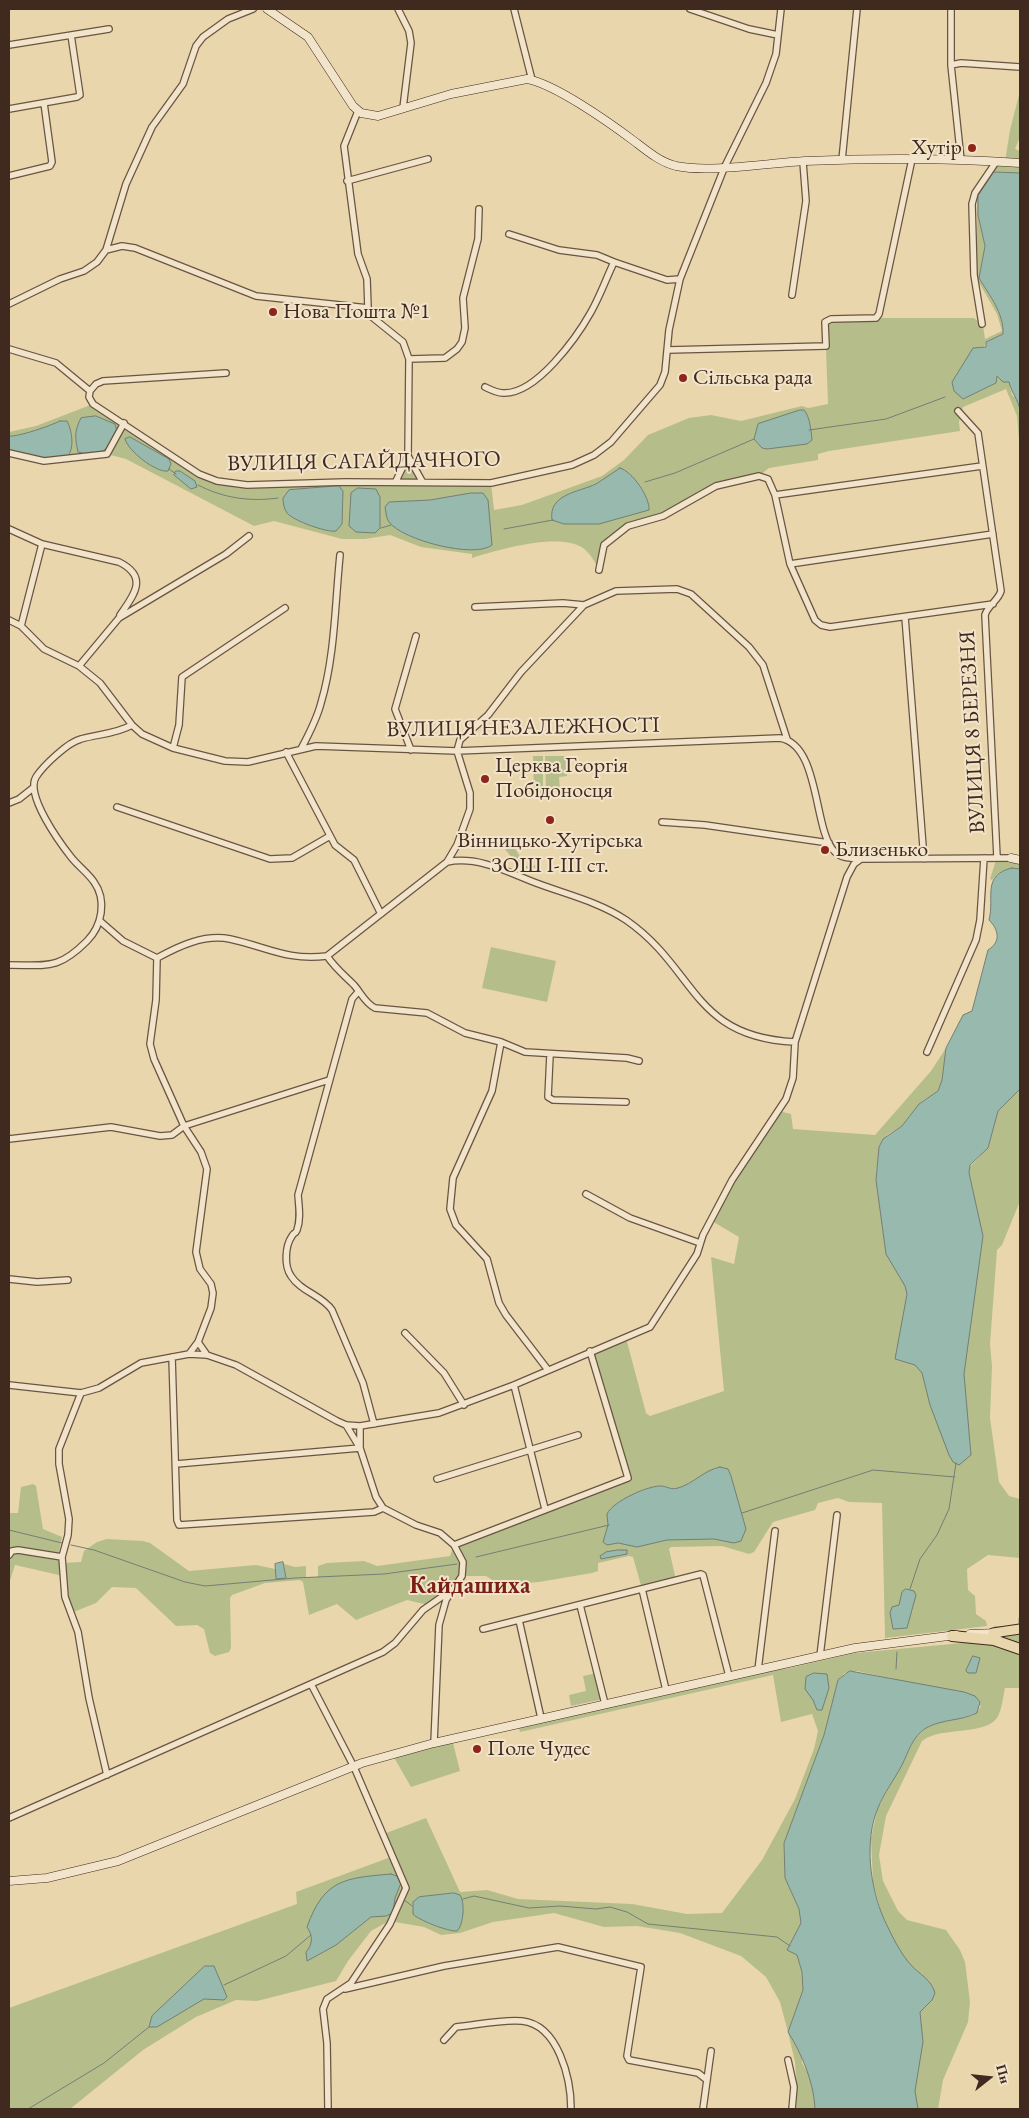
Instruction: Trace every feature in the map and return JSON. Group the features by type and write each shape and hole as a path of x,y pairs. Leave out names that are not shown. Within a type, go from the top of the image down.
{"highway":[{"path":"952,1636 994,1640 1020,1649"}],"main road":[{"path":"267,9 308,38 358,111 378,116 450,94 520,79 532,80 578,103 668,163 687,167 842,160 961,160 1020,163"},
{"path":"1011,858 1020,860"},
{"path":"9,1881 38,1880 118,1861 354,1767 434,1744 541,1718 864,1646 952,1636 1020,1631"}],"street":[{"path":"9,304 56,280 89,268 106,250 126,184 152,127 183,84 196,46 203,37 228,20 253,9"},
{"path":"398,9 408,31 411,44 403,108"},
{"path":"514,9 532,80"},
{"path":"690,9 749,29 778,35"},
{"name":"ВУЛИЦЯ САГАЙДАЧНОГО","path":"9,350 56,363 90,391 89,397 93,404 199,474 217,481 247,485 396,481 491,483 572,465 589,458 611,442 660,385 666,372 669,330 680,279 725,166 766,83 776,54 781,9"},
{"path":"842,160 857,9"},
{"path":"950,9 950,65 961,160"},
{"path":"9,45 109,29"},
{"path":"9,109 80,95 71,34"},
{"path":"950,65 961,63 1020,67"},
{"path":"9,176 50,166 52,162 44,103"},
{"path":"358,111 344,146 347,181 358,254 367,279 368,308 372,316 403,342 410,360 408,456 396,481"},
{"path":"347,181 428,159"},
{"path":"668,350 826,346 825,322 831,319 876,318 879,314 912,160"},
{"path":"792,295 806,201 802,162"},
{"path":"982,324 974,275 972,204 974,193 996,162"},
{"path":"410,360 445,358 457,349 462,342 465,328 464,293 478,239 479,209"},
{"path":"508,234 560,250 597,255 667,280 680,279"},
{"path":"106,250 122,246 135,248 264,298 368,308"},
{"path":"485,387 504,393 513,392 528,385 548,369 588,318 614,262"},
{"path":"90,391 96,384 103,381 226,373"},
{"name":"ВУЛИЦЯ 8 БЕРЕЗНЯ","path":"958,411 978,433 1001,591 999,598 987,610 985,615 997,857"},
{"path":"9,453 44,461 107,454 124,423"},
{"path":"408,456 422,481"},
{"path":"775,495 982,466"},
{"path":"599,570 604,544 623,529 663,516 707,490 731,481 759,476 768,479 775,495 790,564 815,620 822,625 830,627 979,604 993,604"},
{"path":"9,529 42,544 120,562 129,566 136,575 137,586 135,594 79,666"},
{"path":"790,564 992,534"},
{"path":"118,618 226,554 248,536"},
{"path":"21,626 42,544"},
{"path":"302,749 318,712 324,692 332,637 340,555"},
{"path":"157,958 180,945 216,938 229,939 290,956 306,958 327,956 447,862 457,845 470,809 470,793 458,752 460,740 488,715 520,672 584,605 616,592 677,589 691,594 749,647 763,665 787,739 795,746 810,772 829,843 839,856 861,859 1011,858"},
{"path":"475,607 563,603 584,605"},
{"path":"173,748 179,725 182,677 284,608"},
{"path":"904,617 924,859"},
{"path":"9,620 21,626 44,649 79,666 104,687 132,725 147,737 173,748 217,760 239,762 316,746 458,752 469,755"},
{"path":"411,750 396,709 416,636"},
{"path":"9,965 60,963 70,957 92,937 100,921 101,901 98,889 65,850 36,802 32,788 35,778 65,747 79,739 117,732 132,725"},
{"name":"ВУЛИЦЯ НЕЗАЛЕЖНОСТІ","path":"458,752 787,739"},
{"path":"286,752 330,836 337,847 354,860 381,914"},
{"path":"9,803 19,799 32,788"},
{"path":"117,807 270,860 292,858 330,836"},
{"path":"662,822 705,825 829,843"},
{"path":"457,845 464,860"},
{"name":"ВУЛИЦЯ 8 БЕРЕЗНЯ","path":"928,1052 976,940 980,920 984,858"},
{"path":"9,1385 81,1393 99,1388 141,1363 172,1356 207,1355 236,1366 346,1425 360,1426 421,1418 464,1405 649,1328 697,1254 700,1243 732,1180 786,1098 793,1078 795,1042 847,877 854,864 861,859"},
{"path":"447,862 464,860 496,866 625,919 648,938 675,966 700,1002 717,1019 754,1037 770,1041 795,1042"},
{"path":"100,921 123,941 157,958"},
{"path":"327,956 335,969 368,1004 375,1008 427,1014 465,1033 500,1042 525,1052 550,1055 627,1058 639,1061"},
{"path":"157,958 156,1000 150,1044 161,1078 184,1126 201,1152 207,1169 196,1252 200,1269 211,1284 213,1293 211,1308 198,1342 190,1354"},
{"path":"358,992 352,999 328,1080 298,1195 300,1215 296,1232 291,1236 287,1250 286,1265 290,1276 298,1284 328,1304 332,1310 362,1383 374,1424"},
{"path":"500,1042 492,1091 453,1178 450,1208 456,1225 487,1259 502,1309 548,1370"},
{"path":"550,1055 548,1097 553,1100 626,1102"},
{"path":"9,1139 110,1126 160,1136 172,1134 184,1126 328,1080"},
{"path":"586,1194 630,1218 700,1243"},
{"path":"9,1279 37,1282 68,1280"},
{"path":"405,1333 444,1373 464,1405"},
{"path":"198,1342 207,1355"},
{"path":"454,1545 628,1478 590,1351"},
{"path":"172,1356 177,1520 179,1525 374,1512 383,1508"},
{"path":"514,1385 528,1449 546,1509"},
{"path":"81,1393 59,1449 59,1464 69,1518 68,1535 62,1557 65,1597 78,1632 89,1698 107,1775"},
{"path":"346,1425 360,1448 376,1497 383,1508 416,1525 440,1533 454,1545 463,1562 463,1569 458,1584 443,1607 439,1625 434,1744"},
{"path":"360,1426 360,1448"},
{"path":"436,1478 578,1434"},
{"path":"176,1464 360,1448"},
{"path":"820,1656 837,1515"},
{"path":"758,1670 774,1531"},
{"path":"9,1555 12,1551 18,1550 62,1557"},
{"path":"483,1629 703,1575 728,1676"},
{"path":"642,1589 666,1690"},
{"path":"9,1818 388,1649 422,1610 453,1590"},
{"path":"580,1605 604,1704"},
{"path":"519,1620 541,1718"},
{"path":"311,1684 354,1767 406,1888 390,1924 345,1989"},
{"path":"328,2109 328,2043 323,2009 327,2000 345,1989 444,1966 558,1948 641,1967 627,2056 629,2060 698,2072 707,2080"},
{"path":"444,2040 456,2027 522,2021 533,2024 542,2031 558,2050 571,2088 571,2109"},
{"path":"702,2109 711,2051"},
{"path":"788,2060 794,2087 792,2109"}],"green space":[{"path":"1020,91 1020,137 1015,149 1020,151 1020,173 994,172 978,196 978,215 985,246 979,278 1001,319 1003,334 986,342 963,399 996,383 997,375 1009,381 1012,395 1019,401 1020,452 1017,416 1006,389 963,407 959,422 960,431 818,454 818,460 769,468 759,476 731,481 663,516 633,524 604,545 599,570 590,555 583,548 559,542 528,544 472,558 472,554 421,547 390,535 365,539 342,539 274,521 254,526 126,459 107,454 64,460 9,453 9,432 36,426 93,404 199,474 238,484 396,481 408,456 422,481 491,483 494,510 522,505 602,476 624,460 648,435 689,418 711,415 741,421 802,406 808,408 828,404 825,322 876,318 974,318 983,325 985,339 1002,331 997,314 977,279 977,196 996,162 1005,162 1010,130"},
{"path":"533,756 543,756 543,793 534,793"},
{"path":"545,756 567,756 567,776 559,777 560,791 546,792"},
{"path":"503,839 509,839 526,866 538,865 538,868 521,869 504,848"},
{"path":"997,857 1020,860 1020,869 1012,868 1005,870 992,880 990,879"},
{"path":"491,947 556,961 547,1002 482,988"},
{"path":"946,1048 942,1080 938,1091 921,1102 902,1126 887,1135 880,1144 876,1175 886,1254 988,1148 998,1111 1020,1089 1020,1201 1002,1245 997,1250 990,1344 992,1366 990,1418 999,1482 1009,1496 1020,1499 1020,1558 988,1555 967,1569 968,1590 975,1596 976,1614 986,1621 987,1626 885,1638 882,1503 849,1502 838,1498 818,1503 815,1510 773,1522 754,1552 749,1554 722,1546 671,1547 669,1549 676,1580 642,1589 633,1557 629,1556 598,1563 598,1571 592,1573 539,1582 500,1585 486,1576 462,1576 458,1584 428,1605 407,1600 356,1620 337,1604 309,1615 303,1582 300,1580 265,1583 232,1595 230,1598 231,1648 229,1652 215,1656 210,1653 204,1629 197,1625 176,1626 136,1588 112,1587 96,1603 71,1613 63,1576 15,1565 9,1584 9,1513 18,1513 21,1487 33,1484 36,1486 43,1529 62,1537 58,1556 62,1563 81,1562 84,1551 97,1542 107,1539 143,1541 150,1543 189,1571 256,1565 275,1569 276,1579 286,1578 284,1564 295,1567 306,1566 306,1577 318,1577 318,1566 327,1563 364,1561 377,1566 450,1556 454,1545 628,1478 590,1351 626,1338 646,1413 650,1416 724,1391 711,1257 734,1264 739,1237 710,1220 779,1111 791,1114 793,1129 875,1135 931,1071"},
{"path":"1018,1618 1020,1618 1020,1688 1005,1688 999,1715 991,1724 930,1736 922,1741 886,1816 879,1855 883,1881 898,1911 907,1920 946,1930 960,1950 965,1962 970,2002 968,2022 943,2080 938,2109 908,2109 879,1904 873,1883 871,1839 877,1810 915,1738 926,1728 937,1723 972,1716 977,1713 981,1706 893,1679 857,1671 845,1673 838,1680 824,1735 784,1843 785,1878 799,1909 801,1923 787,1950 797,1955 802,1972 803,1990 788,2032 780,2002 766,1977 741,1956 680,1933 637,1926 604,1927 554,1913 493,1922 460,1933 441,1935 424,1927 389,1921 371,1931 348,1961 336,1981 257,2001 236,2000 196,2017 143,2050 70,2109 9,2109 9,2008 297,1904 296,1892 391,1857 381,1835 426,1818 460,1892 487,1890 518,1899 632,1904 687,1914 722,1913 762,1860 795,1799 814,1749 818,1731 812,1714 781,1722 773,1675 520,1732 518,1724 783,1664 785,1669 855,1653 994,1640 994,1626 1018,1626"},
{"path":"597,1673 603,1699 571,1706 569,1695 586,1691 583,1676"},
{"path":"452,1739 460,1771 411,1787 392,1754"},
{"path":"788,2032 802,2054 802,2063 830,2109 796,2109 795,2062"}],"water":[{"path":"994,172 1020,173 1020,410 1009,382 1003,382 997,376 996,383 963,399 954,391 952,382 973,348 986,347 986,342 1003,334 1003,326 998,312 979,278 985,246 978,215 978,196"},
{"path":"804,410 810,424 812,440 807,444 767,449 762,448 754,439 758,424"},
{"path":"96,416 115,424 117,431 107,448 103,451 93,454 78,452 76,435 81,418"},
{"path":"60,421 67,421 71,434 72,444 70,454 67,457 39,459 9,450 9,436 26,433"},
{"path":"130,437 169,459 171,464 168,471 157,469 137,455 125,439"},
{"path":"620,468 635,479 647,498 649,510 599,524 564,524 552,520 552,511 560,499 596,484"},
{"path":"176,471 180,471 195,481 197,487 191,489 174,475"},
{"path":"339,486 343,491 342,524 336,531 325,530 302,522 290,516 285,510 283,498 289,490"},
{"path":"358,488 376,489 380,497 380,528 375,533 356,532 349,526 351,493"},
{"path":"471,493 483,493 488,500 492,545 483,549 455,549 423,541 396,529 387,517 385,507 389,502 430,500"},
{"path":"1012,868 1020,869 1020,1089 998,1111 988,1148 970,1165 969,1173 983,1236 964,1374 971,1455 959,1465 953,1462 949,1455 930,1405 922,1373 915,1365 895,1359 907,1294 905,1286 886,1254 876,1180 879,1147 883,1139 902,1126 919,1104 938,1091 942,1080 946,1048 963,1015 972,1011 988,950 997,940 997,932 989,920 991,888 996,876 1002,871"},
{"path":"720,1467 728,1469 731,1476 746,1529 741,1541 734,1543 714,1539 667,1540 637,1547 618,1543 607,1545 603,1542 608,1525 607,1514 616,1504 640,1491 656,1486 678,1488"},
{"path":"627,1550 627,1554 601,1559 600,1556 606,1552"},
{"path":"283,1562 286,1578 276,1579 275,1564"},
{"path":"906,1589 914,1591 916,1595 907,1628 893,1629 890,1613 892,1607 899,1605 902,1592"},
{"path":"973,1656 980,1658 976,1673 968,1673 966,1671"},
{"path":"850,1671 964,1692 975,1696 980,1702 977,1713 932,1725 917,1736 880,1802 871,1834 870,1864 879,1907 903,1955 928,1981 935,1993 932,2000 920,2012 923,2042 915,2091 918,2109 815,2109 806,2069 788,2032 803,1990 802,1972 797,1955 787,1950 801,1923 799,1909 785,1878 784,1843 824,1735 838,1680"},
{"path":"814,1673 827,1674 829,1688 822,1710 817,1710 805,1689 806,1677"},
{"path":"391,1874 397,1876 401,1883 395,1898 393,1913 386,1916 371,1917 336,1945 307,1961 306,1952 311,1940 307,1927 321,1899 329,1890 349,1880"},
{"path":"454,1893 462,1898 463,1907 461,1924 457,1931 447,1930 434,1925 413,1914 413,1902 419,1897"},
{"path":"205,1966 214,1966 227,1997 224,2000 204,1999 157,2027 149,2027 152,2016"}],"waterway":[{"path":"809,430 886,419 945,397"},
{"path":"645,482 675,473 754,439"},
{"path":"169,469 176,474"},
{"path":"198,485 217,493 237,498 278,498"},
{"path":"504,529 553,520"},
{"path":"381,528 391,525"},
{"path":"910,1589 920,1559 937,1535 949,1509 956,1463"},
{"path":"742,1513 873,1470 955,1477"},
{"path":"476,1557 609,1525"},
{"path":"9,1530 62,1543"},
{"path":"71,1545 94,1550 185,1582 205,1586 295,1578 384,1574 457,1564"},
{"path":"896,1669 897,1652"},
{"path":"463,1899 474,1896 529,1908 560,1906 596,1909 610,1907 627,1912 648,1924 777,1937 790,1946"},
{"path":"403,1899 412,1906"},
{"path":"224,1985 286,1956 311,1935"},
{"path":"28,2109 104,2063 149,2027"}],"place":[{"name":"Хутір","path":"972,148"},
{"name":"Нова Пошта №1","path":"273,312"},
{"name":"Сільська рада","path":"683,378"},
{"name":"Церква Георгія Побідоносця","path":"485,779"},
{"name":"Вінницько-Хутірська ЗОШ І-ІІІ ст.","path":"550,820"},
{"name":"Близенько","path":"825,850"},
{"name":"Поле Чудес","path":"477,1749"}],"district":[{"name":"Кайдашиха","path":"470,1586"}]}
